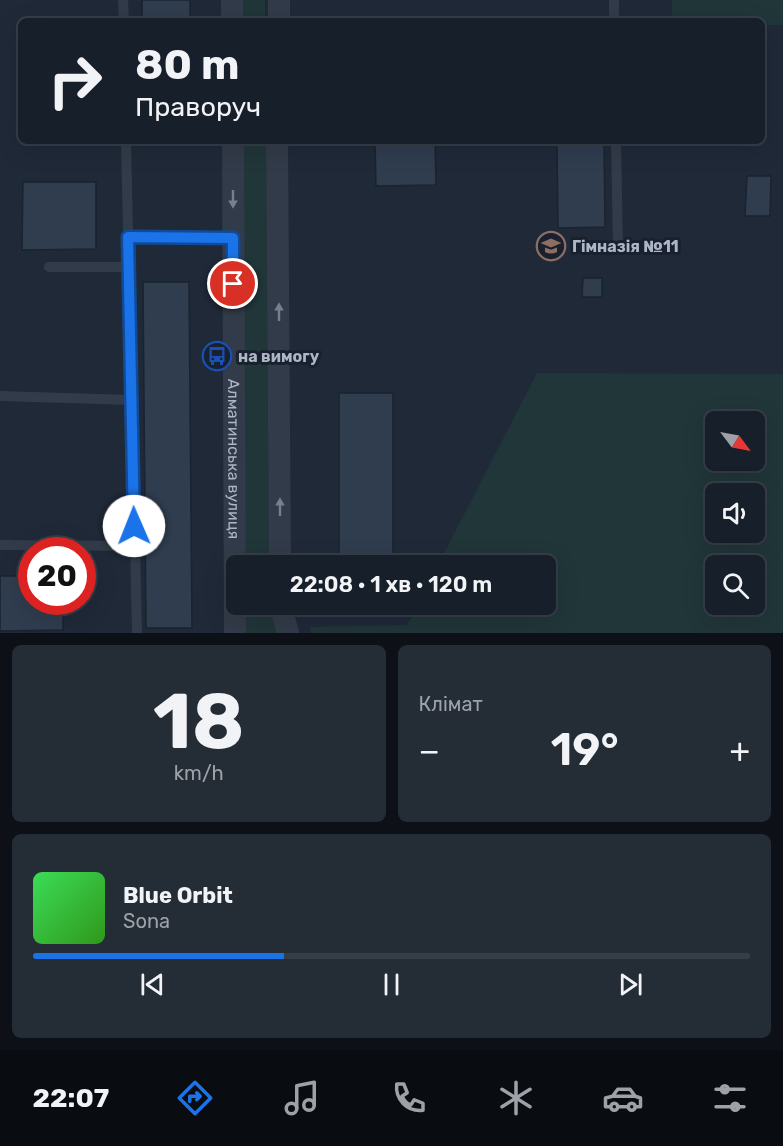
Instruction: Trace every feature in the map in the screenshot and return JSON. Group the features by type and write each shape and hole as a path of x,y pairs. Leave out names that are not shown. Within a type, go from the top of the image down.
{"street":[{"path":"232,0 232,18"},
{"path":"279,0 279,18"},
{"name":"Алматинська вулиця","path":"233,144 235,633"},
{"path":"278,144 280,555"},
{"path":"283,615 288,633"}],"lane":[{"path":"123,0 124,18"},
{"path":"614,0 614,18"},
{"path":"126,144 137,633"},
{"path":"616,144 618,249"},
{"path":"128,237 233,238"},
{"path":"48,267 129,267"},
{"path":"0,396 132,400"},
{"path":"0,545 135,546"}],"green space":[{"path":"243,0 265,0 265,18 243,18"},
{"path":"672,0 783,0 783,25 765,25 765,18 672,18"},
{"path":"242,144 266,144 269,555 241,555"},
{"path":"537,373 783,374 783,633 311,633 310,627 407,625 412,615 556,615 556,555 443,555"},
{"path":"242,615 273,615 279,633 244,633"}],"building":[{"path":"142,0 190,0 190,18 142,18"},
{"path":"375,144 435,144 436,185 376,186"},
{"path":"557,144 604,144 605,227 558,228"},
{"path":"747,176 771,176 770,216 745,216"},
{"path":"23,182 96,182 96,249 22,250"},
{"path":"583,278 602,278 602,297 582,297"},
{"path":"143,282 189,282 192,628 146,628"},
{"path":"339,393 393,393 393,555 339,555"},
{"path":"0,576 18,576 18,615 63,615 63,630 0,631"}],"place":[{"name":"Гімназія №11","path":"551,246"},
{"name":"на вимогу","path":"217,356"}],"route":[{"path":"134,526 128,237 233,238 233,284"}]}
